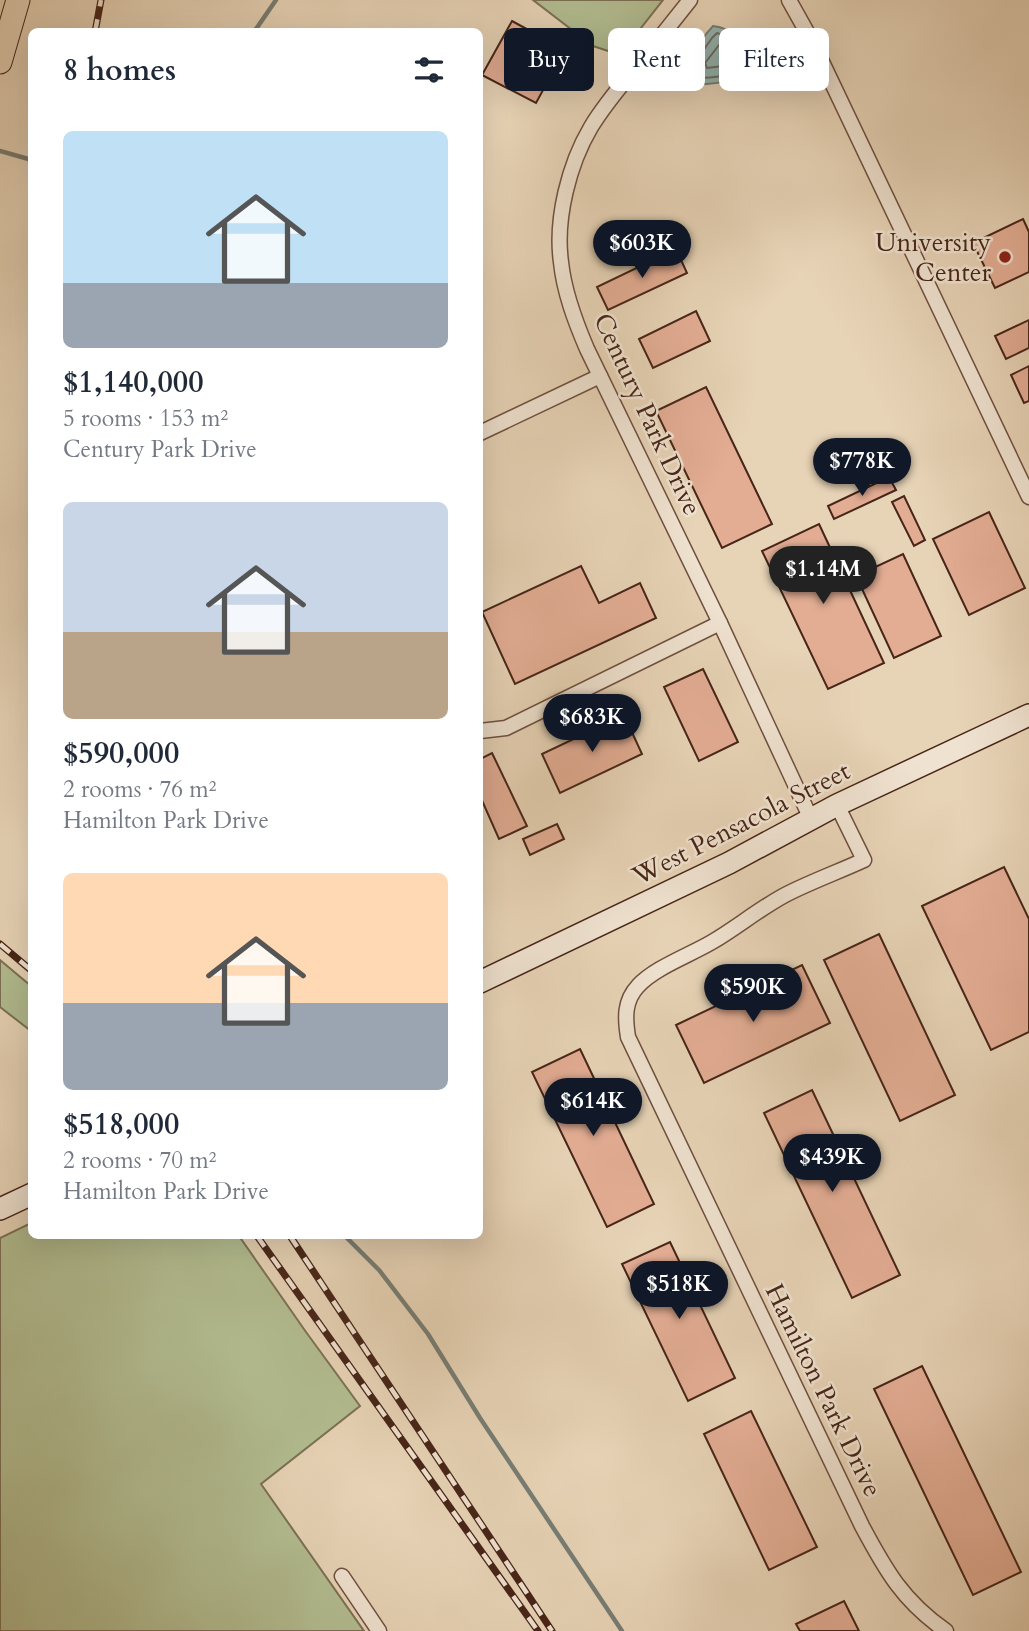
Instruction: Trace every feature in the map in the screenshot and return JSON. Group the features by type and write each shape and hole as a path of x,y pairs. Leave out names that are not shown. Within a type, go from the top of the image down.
{"main road":[{"path":"0,62 18,0"},
{"name":"West Pensacola Street","path":"483,981 729,863 837,804 1029,715"},
{"path":"0,1209 28,1196"}],"street":[{"name":"Century Park Drive","path":"690,0 605,105 590,129 566,190 560,260 572,312 600,376 720,623 811,819"},
{"path":"789,0 813,43 1029,497"},
{"path":"483,432 600,376"},
{"path":"483,730 506,727 720,623"},
{"name":"Hamilton Park Drive","path":"837,804 864,860 784,896 712,942 647,977 631,996 625,1019 628,1037 862,1526 895,1583 912,1604 946,1631"},
{"path":"342,1576 379,1631"}],"green space":[{"path":"533,0 663,0 641,28 608,28 608,51 594,46 594,28 570,28"},
{"path":"0,960 28,983 28,1029 0,1007"},
{"path":"28,1224 28,1239 241,1239 360,1406 261,1484 364,1631 0,1631 0,1238"}],"water":[{"path":"713,26 723,28 719,28 719,82 705,84 706,34"}],"building":[{"path":"512,21 525,28 508,28"},
{"path":"504,35 504,86 483,73"},
{"path":"513,91 543,91 536,103"},
{"name":"University Center","path":"1023,219 1029,232 1029,272 995,288 973,243"},
{"path":"676,249 687,273 608,310 597,287"},
{"path":"696,311 710,341 653,368 639,339"},
{"path":"1029,320 1029,348 1006,359 995,336"},
{"path":"1029,366 1029,401 1024,403 1011,375"},
{"path":"706,387 772,524 722,548 656,411"},
{"path":"889,477 896,490 834,519 828,506"},
{"path":"904,496 925,540 914,546 892,502"},
{"path":"989,512 1025,588 969,615 933,539"},
{"path":"819,524 884,663 828,689 762,551"},
{"path":"903,554 941,636 894,658 856,576"},
{"path":"581,566 599,603 640,583 656,618 515,684 483,612"},
{"path":"703,669 738,742 699,761 664,687"},
{"path":"624,715 642,754 560,793 542,754"},
{"path":"492,753 527,826 499,839 483,803 483,758"},
{"path":"557,824 564,839 530,855 523,839"},
{"path":"1004,867 1029,919 1029,1032 991,1050 922,906"},
{"path":"879,934 955,1095 900,1121 824,960"},
{"path":"802,965 830,1023 704,1083 676,1025"},
{"path":"580,1049 654,1204 607,1227 532,1072"},
{"path":"812,1090 900,1275 852,1298 764,1113"},
{"path":"670,1242 735,1378 688,1401 622,1264"},
{"path":"922,1366 1021,1572 973,1595 874,1389"},
{"path":"751,1411 817,1547 769,1570 704,1434"},
{"path":"844,1601 859,1631 800,1631 796,1624"}],"waterway":[{"path":"257,28 276,0"},
{"path":"0,151 28,159"},
{"path":"348,1239 379,1270 428,1334 480,1418 622,1631"}],"railway":[{"path":"96,28 101,0"},
{"path":"0,944 28,968"},
{"path":"259,1239 538,1631"},
{"path":"292,1239 552,1631"}],"place":[{"name":"University Center","path":"1005,257"}]}
